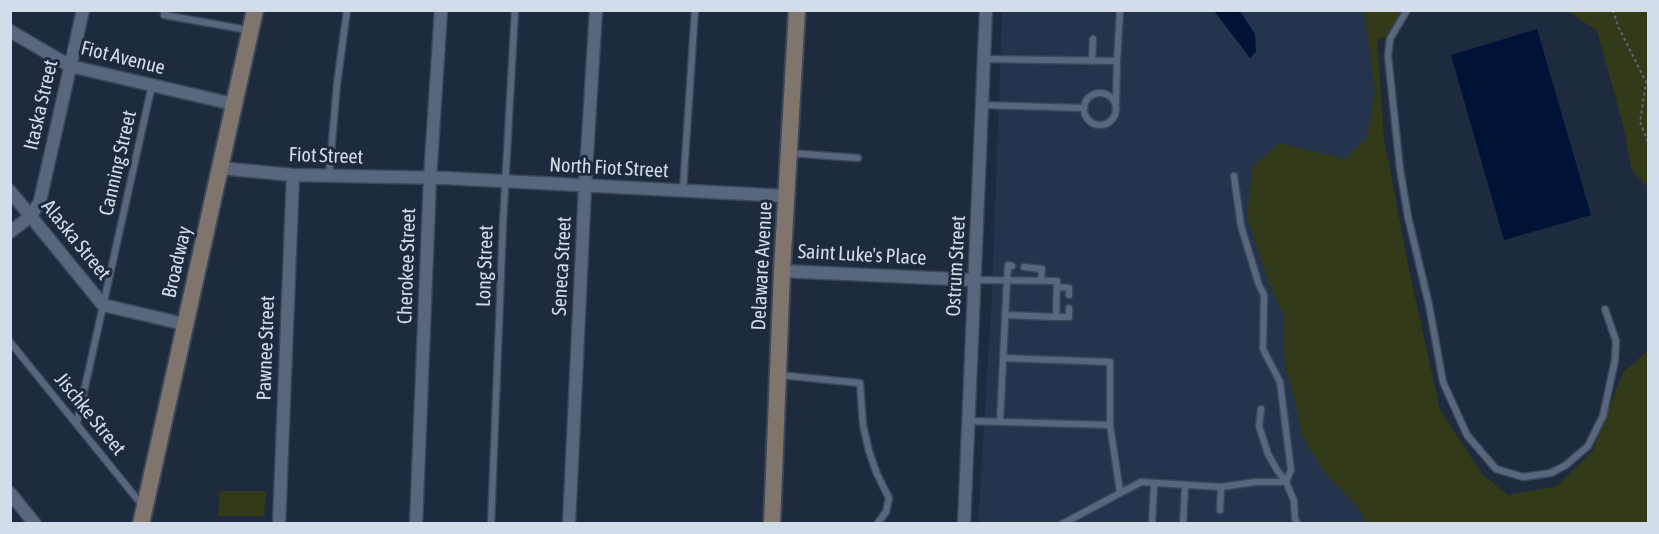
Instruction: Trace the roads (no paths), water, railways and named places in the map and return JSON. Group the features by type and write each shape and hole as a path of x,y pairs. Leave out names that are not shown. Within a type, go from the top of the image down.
{"main road":[{"name":"Broadway","path":"143,516 255,10"},
{"name":"Delaware Avenue","path":"772,524 782,271 797,10"}],"street":[{"name":"Itaska Street","path":"10,232 31,216 40,201 82,10"},
{"name":"Cherokee Street","path":"416,524 430,178 441,10"},
{"name":"Seneca Street","path":"569,524 596,10"},
{"name":"Ostrum Street","path":"964,524 986,10"},
{"name":"Fiot Avenue","path":"10,31 70,66 233,104"},
{"name":"Fiot Street","path":"220,168 293,175 430,178"},
{"name":"Pawnee Street","path":"279,524 293,175"},
{"name":"North Fiot Street","path":"430,178 786,196"},
{"name":"Alaska Street","path":"10,191 104,305 184,324"},
{"name":"Saint Luke's Place","path":"782,271 975,280"},
{"path":"10,493 35,524"}],"lane":[{"path":"329,176 347,10"},
{"name":"Long Street","path":"491,524 505,182 515,10"},
{"path":"683,191 694,10"},
{"path":"1116,104 1109,96 1098,93 1089,98 1084,108 1087,118 1095,124 1105,125 1115,115 1116,104 1117,62 1120,10"},
{"path":"1407,10 1390,39 1388,56 1400,169 1408,217 1429,306 1443,382 1467,435 1496,469 1523,477 1551,473 1566,465 1588,446 1603,416 1615,360 1616,341 1605,309"},
{"path":"165,13 250,31"},
{"path":"1092,61 1093,39"},
{"path":"984,59 1117,62"},
{"name":"Canning Street","path":"77,423 152,85"},
{"path":"982,105 1084,108"},
{"path":"788,153 858,158"},
{"path":"1234,176 1240,226 1264,295 1263,349 1280,382 1291,470 1286,482"},
{"path":"1000,422 1008,266 1012,266"},
{"path":"1024,267 1042,269 1041,280"},
{"path":"975,280 1058,280 1056,316"},
{"path":"1057,287 1070,288 1069,295"},
{"path":"1005,315 1069,317 1069,308"},
{"name":"Jischke Street","path":"10,342 77,423 143,516"},
{"path":"1003,358 1110,362 1110,425 1120,492"},
{"path":"779,375 860,383 863,425 869,451 888,498 886,512 877,524"},
{"path":"1261,409 1259,426 1268,454 1286,482 1294,501 1295,519 1298,524"},
{"path":"969,421 1110,425"},
{"path":"1062,524 1141,482 1221,488 1255,482 1286,482"},
{"path":"1152,524 1154,484"},
{"path":"1184,524 1185,486"},
{"path":"1220,510 1221,488"}]}
